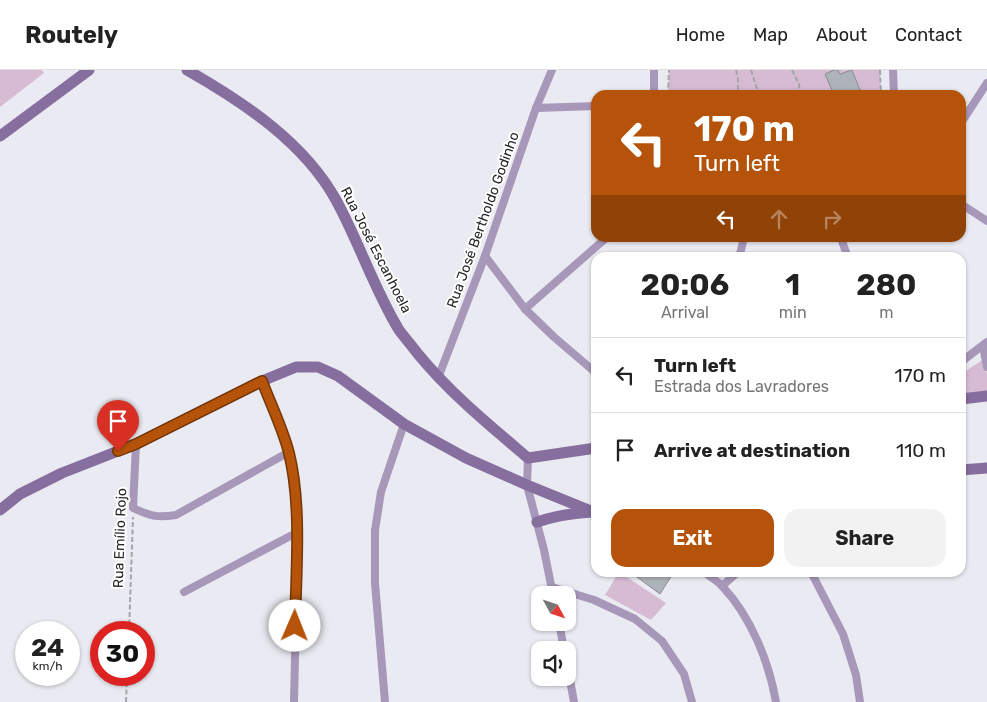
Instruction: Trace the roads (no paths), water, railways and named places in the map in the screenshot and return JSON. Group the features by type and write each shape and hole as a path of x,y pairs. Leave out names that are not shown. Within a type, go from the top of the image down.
{"street":[{"path":"0,136 89,70"},
{"name":"Rua José Escanhoela","path":"187,70 209,82 268,122 308,161 335,198 400,331 438,378 466,405 528,458"},
{"name":"Rua José Bertholdo Godinho","path":"438,378 485,256 536,108 552,70"},
{"path":"654,70 654,90"},
{"path":"893,70 894,90"},
{"path":"966,116 987,84"},
{"path":"536,108 591,106"},
{"path":"966,207 987,221"},
{"path":"525,309 601,242"},
{"path":"485,256 525,309 554,337 591,368"},
{"path":"966,358 985,344"},
{"path":"985,344 987,367"},
{"path":"0,510 20,494 54,477 136,444 262,381 296,368 318,367 338,376 404,424 466,458 591,510"},
{"path":"262,381 289,452 295,486 294,702"},
{"path":"966,398 987,396"},
{"path":"385,702 376,584 375,530 381,492 404,424"},
{"name":"Rua Emílio Rojo","path":"136,444 133,508 148,515 160,517 176,514 289,452"},
{"path":"552,586 527,485 528,458 591,449"},
{"path":"966,470 987,468"},
{"path":"537,522 565,515 591,512"},
{"path":"184,592 296,533"},
{"path":"710,577 722,586 740,609 759,645 774,690 776,702"},
{"path":"722,586 732,577"},
{"path":"814,577 843,634 856,676 860,702"},
{"path":"576,594 635,619 662,641 684,674 692,702"},
{"path":"571,686 574,702"}]}
